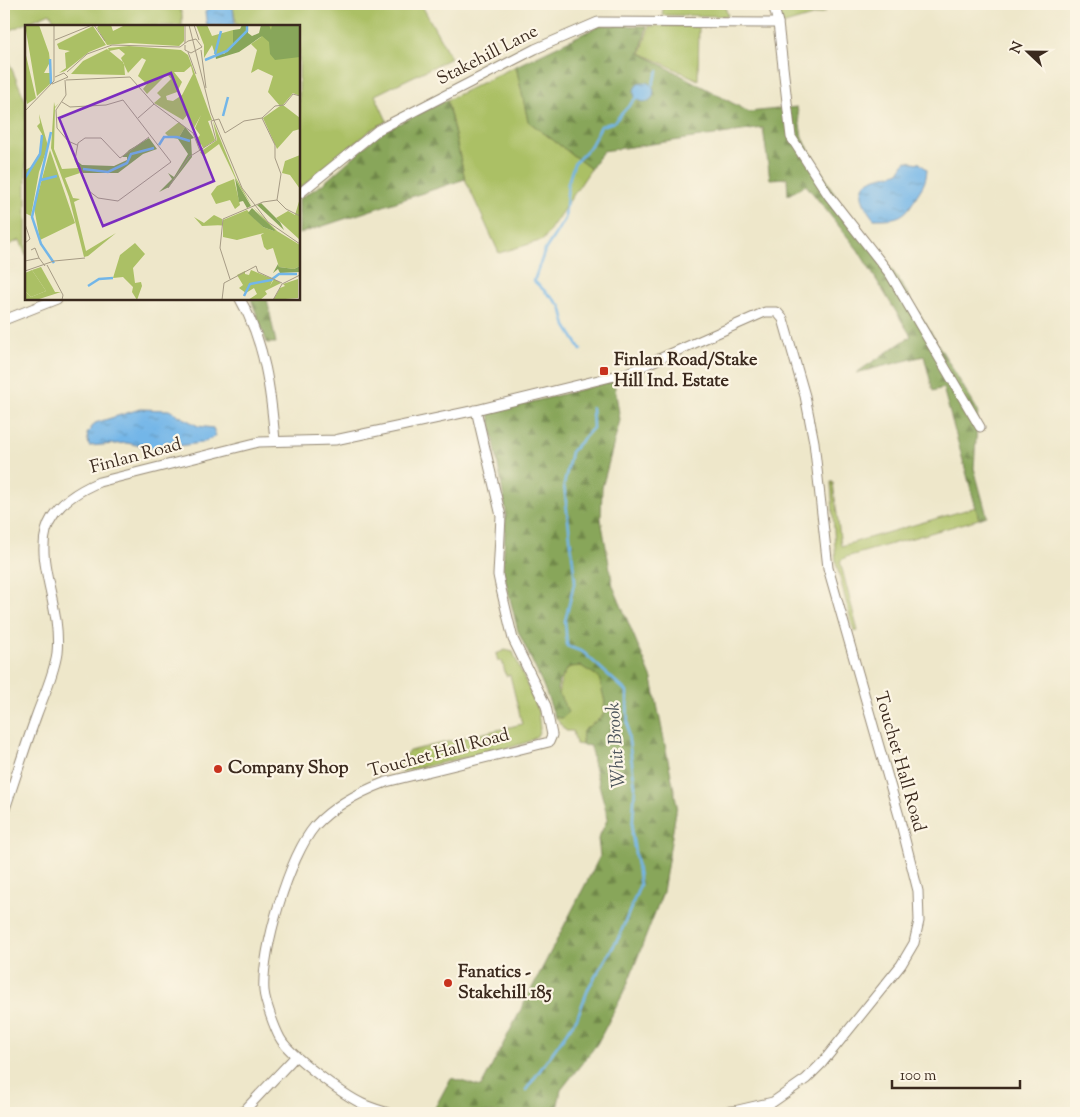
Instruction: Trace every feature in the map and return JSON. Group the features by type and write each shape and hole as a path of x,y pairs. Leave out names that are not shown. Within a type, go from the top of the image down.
{"street":[{"path":"774,4 778,23 791,137 829,196 890,274 980,427"},
{"name":"Stakehill Lane","path":"300,193 378,130 535,49 598,22 778,23"},
{"path":"4,320 54,300"},
{"path":"241,300 252,320 262,351 275,442"},
{"name":"Finlan Road","path":"4,812 57,653 56,625 43,556 48,528 58,508 75,494 99,482 259,442 335,440 476,410 627,373 765,312 776,312"},
{"name":"Touchet Hall Road","path":"702,1113 734,1111 773,1102 806,1079 827,1058 902,965 914,943 919,921 918,892 901,826 828,568 814,442 805,396 783,319 776,312"},
{"name":"Touchet Hall Road","path":"388,1113 361,1103 295,1057 280,1038 264,993 264,968 273,926 295,861 316,826 345,801 364,790 386,782 549,742 552,735 546,706 513,639 500,585 498,575 501,516 476,410"},
{"path":"242,1113 295,1057"}],"green space":[{"path":"4,4 177,4 182,14 182,25 56,25 50,13 4,33"},
{"path":"232,4 421,4 451,58 375,95 387,121 371,130 300,188 300,25 237,25"},
{"path":"664,4 724,4 728,16 662,15"},
{"path":"778,4 823,4 825,12 782,25"},
{"path":"601,25 647,26 640,53 749,112 797,107 802,137 840,204 898,278 978,411 974,468 987,516 979,519 943,388 933,391 924,356 856,373 911,336 858,250 806,185 788,195 787,178 770,179 763,128 603,151 591,169 528,121 516,66"},
{"path":"649,26 699,26 698,80 641,53"},
{"path":"4,51 25,100 25,253 20,240 4,247"},
{"path":"516,66 528,121 591,169 543,240 499,253 465,179 447,100"},
{"path":"447,100 465,179 300,234 300,198 324,183 380,133"},
{"path":"251,300 267,300 276,343 267,343"},
{"path":"614,381 620,420 602,488 601,519 613,586 652,679 677,805 663,892 625,990 597,1044 561,1090 557,1109 518,1113 432,1113 451,1078 481,1087 600,856 598,839 608,818 593,762 591,746 582,745 583,731 603,716 605,702 599,677 581,666 569,667 559,681 557,690 568,712 562,718 555,717 543,685 518,631 503,570 506,511 489,413"},
{"path":"831,482 833,482 841,546 976,507 979,519 846,557 840,561 858,631 854,632 836,563"},
{"path":"505,650 513,652 538,711 540,729 537,736 528,742 508,748 400,772 398,763 409,751 522,724 510,675 506,676 502,661 498,661 496,654"},
{"path":"581,666 599,677 605,702 603,716 583,731 582,745 576,744 573,731 566,731 555,717 562,718 559,703 561,680 569,667"}],"water":[{"path":"215,4 233,7 235,25 207,25 205,12"},
{"path":"644,82 651,85 654,92 651,99 644,102 637,99 634,92 637,85"},
{"path":"906,161 920,163 927,170 923,186 905,213 890,218 874,219 863,200 862,189 872,179 899,172"},
{"path":"140,409 169,410 198,426 213,428 216,436 201,443 155,449 127,443 89,446 87,434 95,423"}],"waterway":[{"name":"Whit Brook","path":"652,85 658,71"},
{"name":"Whit Brook","path":"581,350 566,326 561,306 534,281 545,250 565,219 568,183 574,164 590,147 601,126 614,122 636,98"},
{"name":"Whit Brook","path":"526,1090 577,1018 589,987 619,937 640,885 632,834 635,786 628,734 627,692 583,652 567,646 565,621 575,580 564,485 571,452 593,428 592,408"}],"place":[{"name":"Finlan Road/Stake Hill Ind. Estate","path":"604,371"},
{"name":"Company Shop","path":"218,769"},
{"name":"Fanatics - Stakehill 185","path":"448,983"}]}
